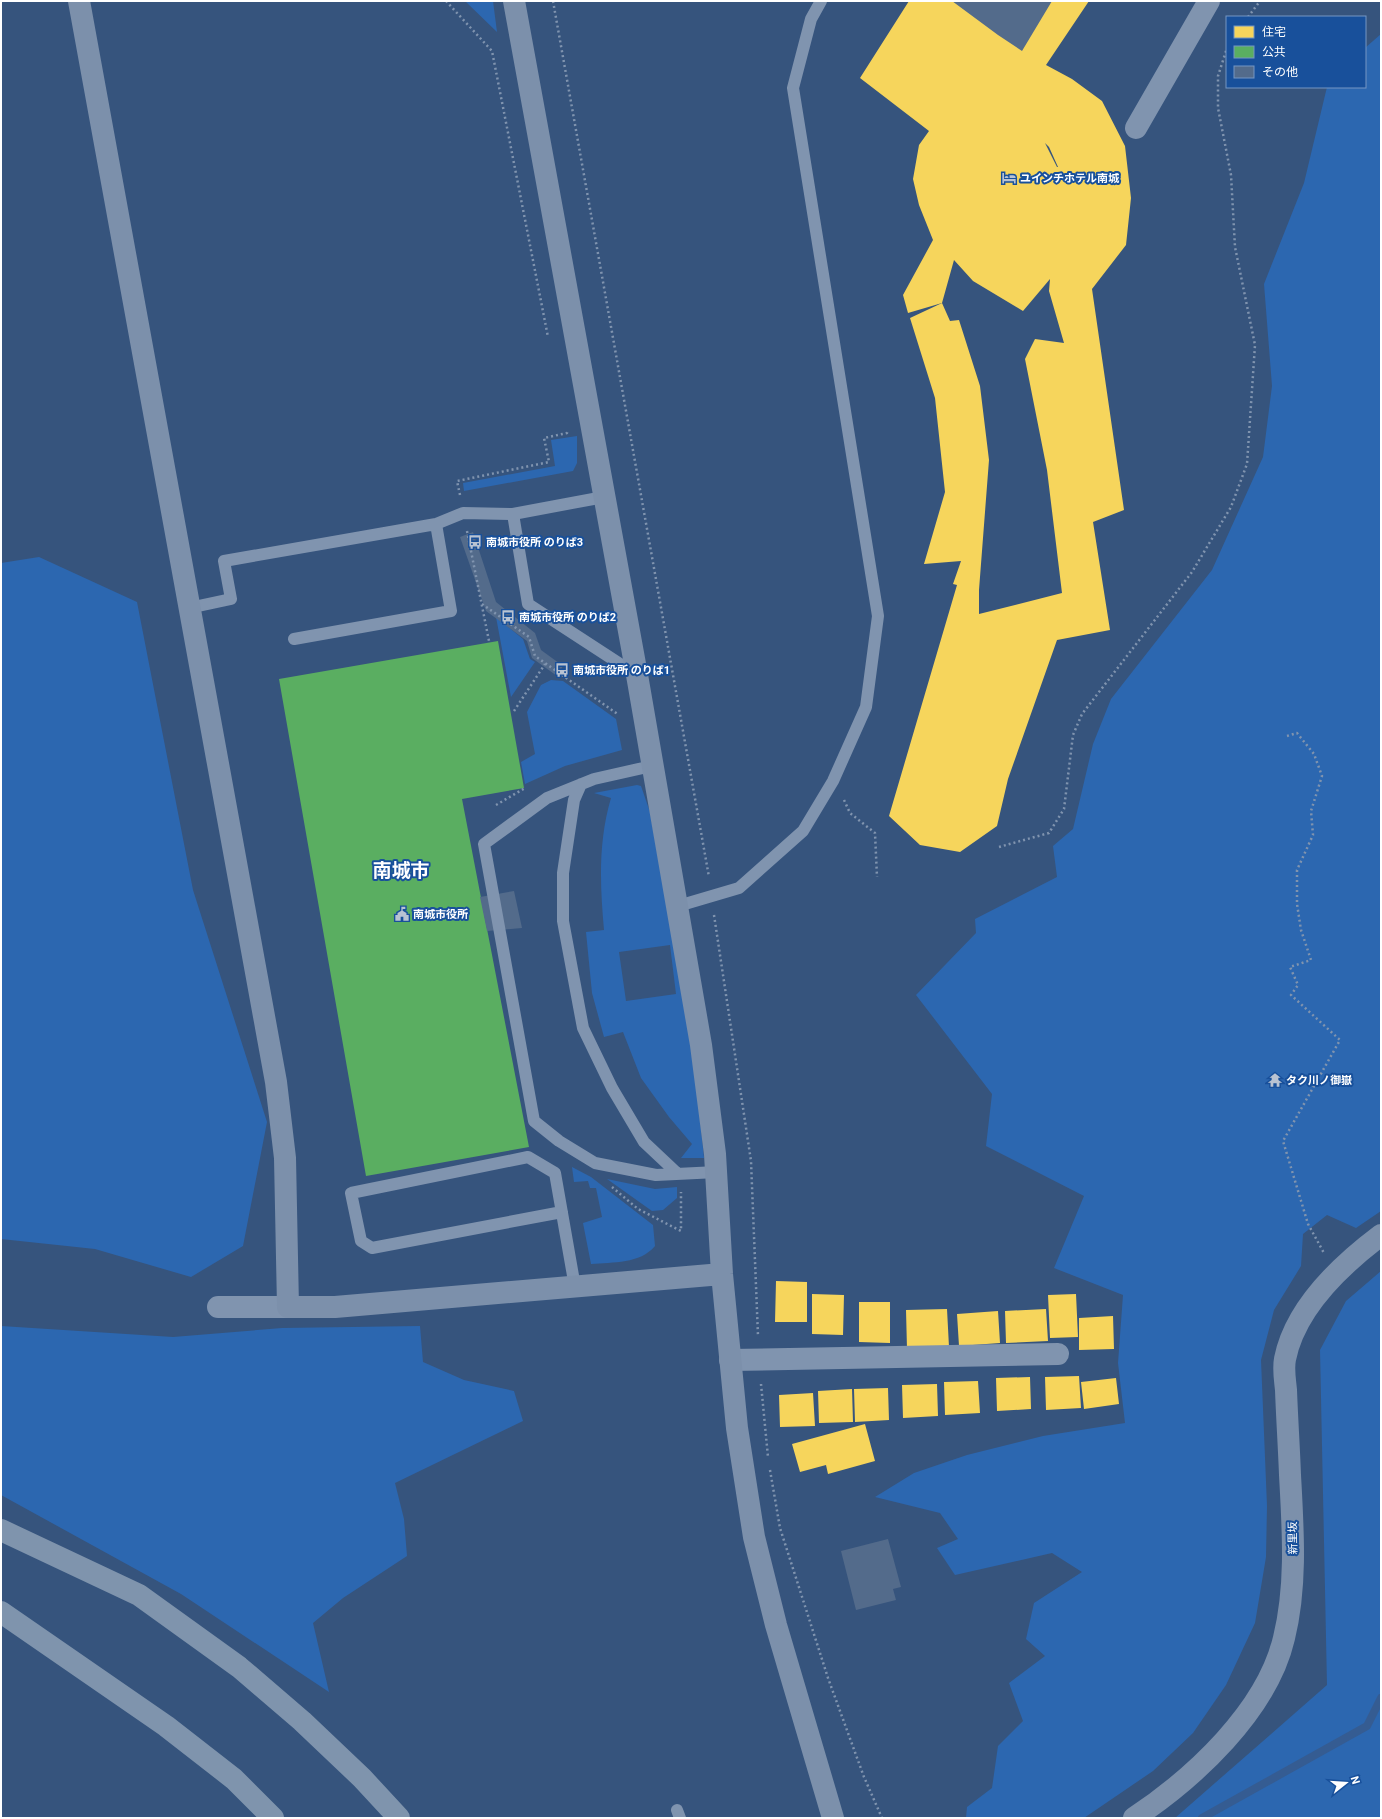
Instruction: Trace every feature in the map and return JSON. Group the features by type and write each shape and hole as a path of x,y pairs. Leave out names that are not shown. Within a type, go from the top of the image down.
{"highway":[{"path":"1,1530 139,1595 239,1667 313,1731 362,1778 399,1818"},
{"path":"1,1612 166,1726 234,1779 273,1818"}],"street":[{"path":"79,1 276,1082 285,1158 288,1307"},
{"path":"514,1 637,676 701,1045 717,1172 722,1274 737,1428 754,1537 776,1625 833,1818"},
{"path":"1136,128 1209,1"},
{"name":"新里坂","path":"1134,1818 1183,1782 1214,1751 1242,1720 1260,1695 1276,1665 1284,1639 1291,1604 1293,1572 1293,1530 1285,1361 1289,1344 1315,1297 1339,1270 1381,1235"},
{"path":"218,1307 336,1307 722,1274"},
{"path":"730,1360 1058,1354"}],"lane":[{"path":"678,906 739,888 803,831 833,781 866,706 878,616 793,88 811,19 821,1"},
{"path":"189,608 231,599 224,561 436,524 463,513 513,514 604,497"},
{"path":"513,514 528,604 637,676"},
{"path":"294,639 451,611 436,524"},
{"path":"652,766 594,779 547,798 484,844 534,1121 559,1141 595,1163 656,1175 717,1172"},
{"path":"581,784 574,800 563,873 563,921 583,1028 612,1088 644,1142 678,1174"},
{"path":"562,1212 372,1248 361,1242 351,1193 528,1157 555,1173 562,1212 575,1286"}],"path":[{"path":"446,1 492,51 550,343"},
{"path":"554,1 712,896 752,1161 759,1359 768,1457 780,1528 828,1678 864,1777 882,1818"},
{"path":"1249,16 1260,1"},
{"path":"999,847 1049,833 1064,809 1073,734 1082,714 1192,572 1231,507 1247,464 1255,345 1235,247 1231,175 1218,108 1218,76 1226,51"},
{"path":"489,641 457,481 550,462 544,438 567,433 566,425"},
{"path":"482,604 529,637 535,656 621,717"},
{"path":"514,711 545,664"},
{"path":"1287,736 1297,733 1314,754 1322,776 1311,811 1313,835 1297,870 1298,910 1301,930 1311,960 1290,967 1298,985 1291,995 1340,1040 1283,1141 1308,1224 1322,1251 1339,1270"},
{"path":"496,805 531,784"},
{"path":"850,812 875,833 877,877"},
{"path":"678,1174 681,1189 681,1231"}],"shaded area":[{"path":"465,1 493,1 497,32"},
{"path":"1381,34 1381,1211 1356,1228 1327,1215 1303,1234 1301,1266 1274,1310 1261,1360 1267,1506 1266,1557 1255,1623 1226,1685 1193,1733 1153,1771 1084,1818 966,1818 967,1807 992,1788 998,1746 1023,1721 1009,1683 1045,1656 1026,1639 1034,1603 1082,1572 1052,1553 955,1575 937,1548 958,1539 940,1513 875,1497 914,1473 967,1455 1043,1436 1125,1423 1118,1363 1123,1295 1054,1268 1084,1196 986,1146 992,1094 916,995 976,933 975,919 1057,877 1053,846 1073,829 1093,744 1111,699 1212,570 1263,457 1272,386 1264,284 1304,183 1327,88 1366,88 1366,47"},
{"path":"577,436 577,463 573,471 464,491 463,483 555,466 551,440"},
{"path":"39,557 137,602 193,890 267,1122 243,1246 191,1277 95,1249 1,1239 1,563"},
{"path":"496,617 523,639 530,659 535,662 511,697"},
{"path":"551,680 563,681 616,719 622,750 565,766 525,784 521,762 535,754 527,712 541,685"},
{"path":"637,785 641,786 650,812 694,1061 704,1158 681,1158 692,1144 669,1117 641,1078 623,1032 604,1037 592,993 586,932 604,930 601,864 604,831 611,798 594,793","holes":["670,945 676,994 626,1001 619,952"]},
{"path":"572,1167 591,1177 653,1225 655,1246 649,1252 626,1261 591,1264 583,1223 602,1217 596,1188 590,1188 588,1181 574,1182"},
{"path":"607,1179 655,1189 677,1187 677,1198 663,1210 652,1211"},
{"path":"1381,1271 1381,1818 1175,1818 1327,1685 1320,1350 1346,1301"},
{"path":"1,1326 173,1337 282,1328 420,1326 423,1362 464,1380 514,1391 523,1421 395,1483 404,1519 407,1556 343,1598 313,1623 329,1692 181,1594 1,1495"}],"building: 住宅":[{"path":"909,1 1089,1 1046,65 1072,79 1102,101 1125,146 1131,198 1126,245 1092,289 1124,510 1093,522 1110,630 1057,640 1008,779 997,826 960,852 920,845 889,816 957,585 953,584 961,561 924,564 945,492 935,398 910,318 942,303 908,313 903,295 933,240 919,205 913,179 919,145 929,131 860,78","holes":["1045,143 1049,147 1058,167","954,260 973,281 1023,311 1050,279 1049,291 1064,343 1035,339 1025,359 1047,470 1062,593 979,614 979,590 989,460 980,386 959,320 950,321 942,303"]},
{"path":"776,1281 807,1282 807,1322 775,1322"},
{"path":"812,1294 844,1295 843,1335 812,1334"},
{"path":"1076,1294 1078,1337 1050,1338 1048,1295"},
{"path":"859,1302 890,1302 890,1343 859,1342"},
{"path":"947,1309 949,1347 907,1349 906,1310"},
{"path":"1046,1309 1048,1341 1006,1343 1005,1311"},
{"path":"998,1311 1000,1343 959,1346 957,1314"},
{"path":"1113,1316 1114,1349 1079,1350 1079,1318"},
{"path":"1079,1376 1081,1408 1046,1410 1045,1377"},
{"path":"1030,1377 1031,1409 997,1411 996,1378"},
{"path":"1116,1378 1119,1404 1084,1409 1081,1382"},
{"path":"978,1381 980,1413 945,1415 944,1382"},
{"path":"937,1384 938,1416 903,1418 902,1385"},
{"path":"888,1388 889,1420 855,1422 854,1389"},
{"path":"852,1389 853,1422 819,1423 818,1391"},
{"path":"813,1393 815,1426 780,1427 779,1395"},
{"path":"865,1424 875,1461 828,1474 826,1465 800,1472 792,1444"}],"building: 公共":[{"name":"南城市役所","path":"498,641 524,788 462,799 529,1147 366,1176 279,679"}],"building: その他":[{"path":"952,1 1052,1 1022,51"},
{"path":"473,532 496,602 535,633 541,650 563,666 557,676 532,658 527,641 486,611 460,537"},
{"path":"514,891 522,928 487,931 480,897"},
{"path":"888,1539 901,1587 893,1589 896,1600 856,1610 841,1551"}],"waterway":[{"path":"1202,1818 1367,1726 1381,1698"}],"place":[{"name":"ユインチホテル南城","path":"1009,178"},
{"name":"南城市役所 のりば3","path":"475,542"},
{"name":"南城市役所 のりば2","path":"508,617"},
{"name":"南城市役所 のりば1","path":"562,670"},
{"name":"南城市役所","path":"402,914"},
{"name":"タク川ノ御嶽","path":"1275,1080"}],"district":[{"name":"南城市","path":"401,870"}]}
